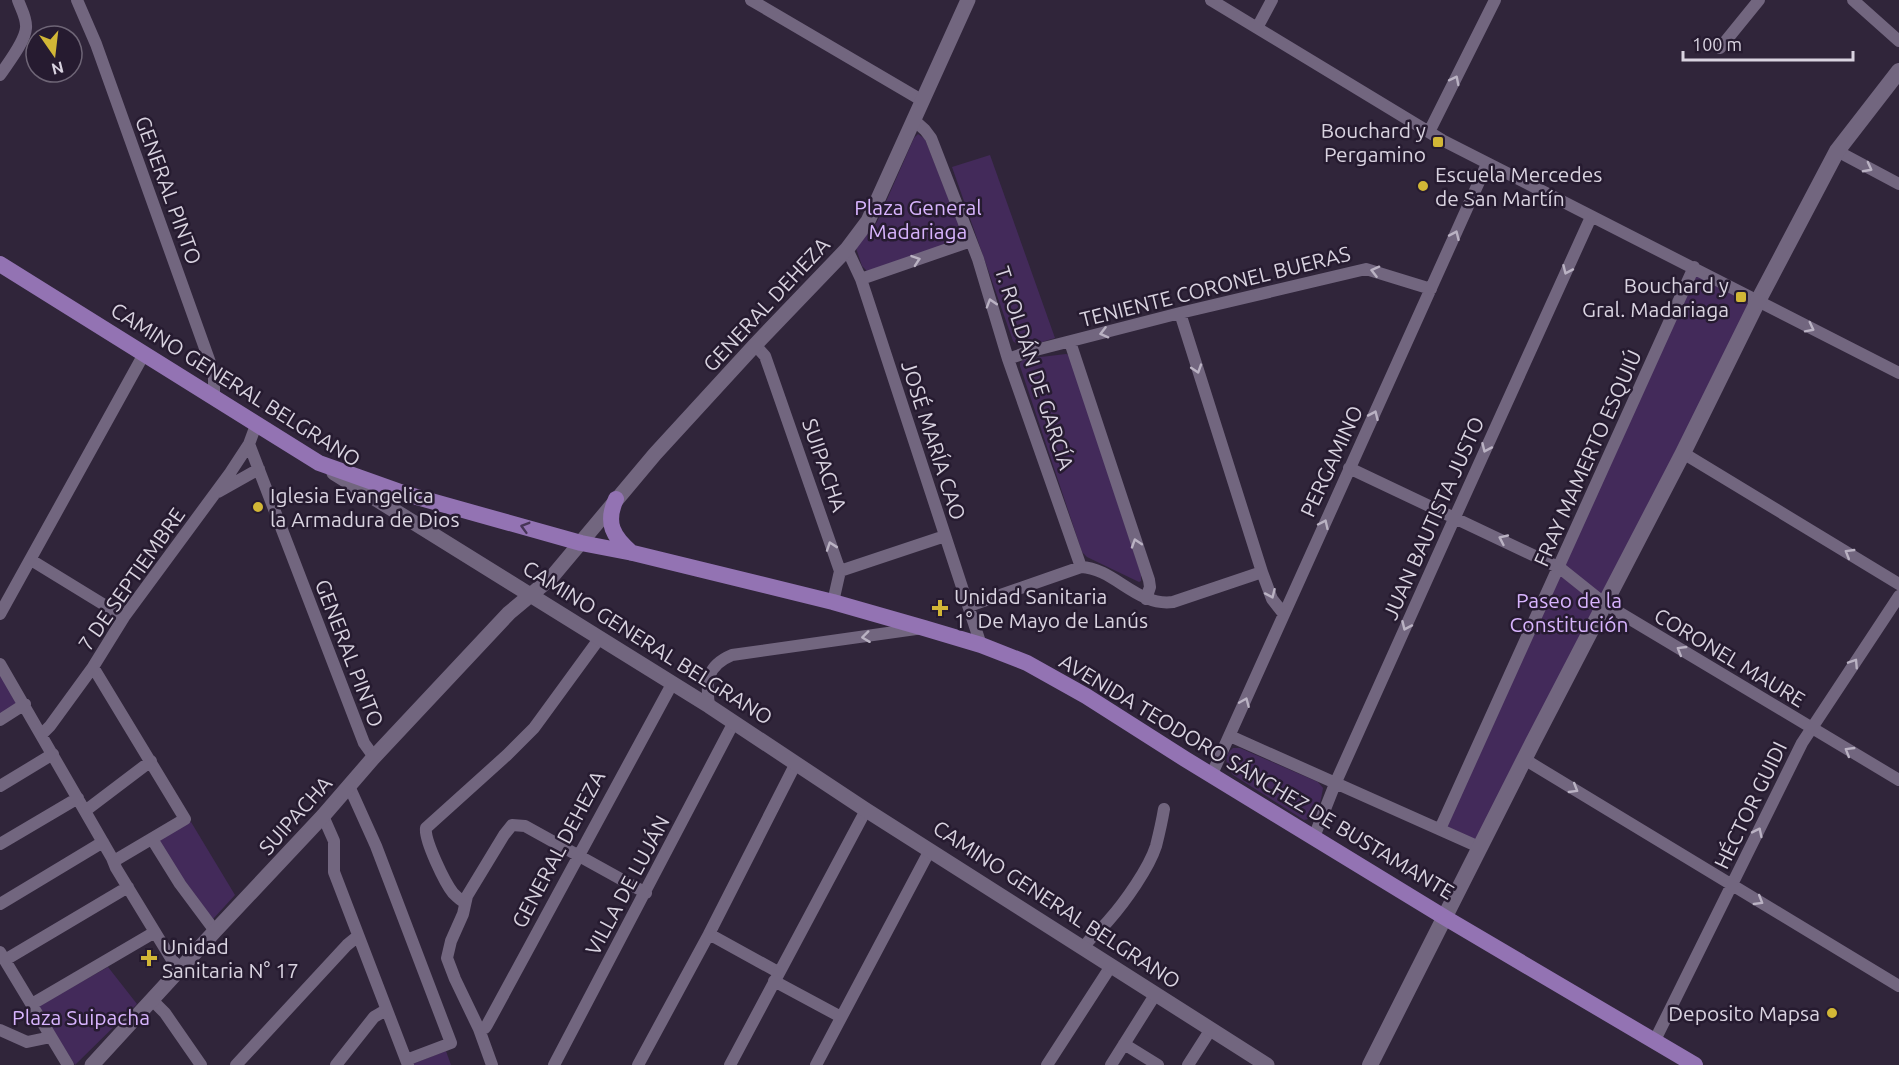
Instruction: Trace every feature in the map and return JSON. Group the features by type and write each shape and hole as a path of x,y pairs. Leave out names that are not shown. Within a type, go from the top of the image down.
{"main road":[{"path":"1370,1065 1479,847 1836,151 1899,71"},
{"name":"CAMINO GENERAL BELGRANO","path":"0,264 319,463"},
{"name":"AVENIDA TEODORO SÁNCHEZ DE BUSTAMANTE","path":"319,463 406,494 581,543 633,553 833,602 924,628 981,645 1051,675 1444,917 1695,1065"},
{"path":"616,499 610,513 611,526 619,541 633,553"}],"street":[{"path":"0,75 24,38 26,30 18,0"},
{"name":"GENERAL PINTO","path":"77,0 96,44 212,368 214,396"},
{"path":"751,0 923,100"},
{"name":"GENERAL DEHEZA","path":"531,595 551,578 616,499 755,345 847,249 868,221 968,0"},
{"path":"1211,0 1429,132 1487,164 1899,373"},
{"path":"1257,28 1272,0"},
{"path":"1429,132 1495,0"},
{"path":"1720,48 1759,0"},
{"path":"1853,0 1899,41"},
{"name":"T. ROLDÁN DE GARCÍA","path":"915,121 931,138 972,241 1008,359 1081,567"},
{"path":"1836,151 1899,184"},
{"name":"PERGAMINO","path":"1212,774 1487,164"},
{"name":"JUAN BAUTISTA JUSTO","path":"1314,837 1335,784 1591,217"},
{"path":"861,279 972,241"},
{"name":"JOSÉ MARÍA CAO","path":"847,249 861,279 981,645"},
{"name":"FRAY MAMERTO ESQUIÚ","path":"1440,829 1560,568 1694,267"},
{"name":"TENIENTE CORONEL BUERAS","path":"1008,359 1180,313 1366,269 1431,289"},
{"path":"1180,313 1262,572 1272,599 1283,613"},
{"path":"1070,342 1149,580 1150,587 1146,599"},
{"name":"SUIPACHA","path":"755,345 765,356 840,571"},
{"path":"0,614 144,354"},
{"path":"249,444 256,425"},
{"name":"GENERAL PINTO","path":"249,444 364,743 374,757"},
{"name":"7 DE SEPTIEMBRE","path":"42,734 93,667 124,616 249,444"},
{"path":"1683,453 1899,584"},
{"name":"CAMINO GENERAL BELGRANO","path":"319,463 734,722 866,810 1211,1029 1249,1060 1267,1065"},
{"name":"CORONEL MAURE","path":"1349,468 1560,568 1605,604 1899,780"},
{"path":"214,494 260,469"},
{"path":"833,602 840,571 945,536"},
{"path":"31,560 124,616"},
{"path":"969,606 1081,567 1100,572 1146,599 1157,602 1173,602 1262,572"},
{"name":"SUIPACHA","path":"92,1065 324,816 374,757 509,613 531,595"},
{"name":"HÉCTOR GUIDI","path":"1654,1042 1802,743 1899,596"},
{"path":"709,706 707,682 711,671 723,659 924,628"},
{"path":"465,902 452,892 426,837 426,828 534,728 599,639"},
{"path":"0,664 128,887 172,960 180,968"},
{"path":"93,667 185,819 114,861"},
{"name":"GENERAL DEHEZA","path":"479,1029 487,1025 672,684"},
{"path":"0,720 25,704"},
{"name":"VILLA DE LUJÁN","path":"554,1065 734,722"},
{"path":"1230,736 1479,847"},
{"path":"0,786 53,754"},
{"path":"1524,759 1899,986"},
{"path":"85,811 151,761"},
{"path":"638,1065 710,934 796,763"},
{"path":"324,816 334,841 334,872 407,1063 451,1043 376,846 349,786"},
{"path":"0,844 78,798"},
{"path":"1084,947 1121,905 1150,859 1156,846 1164,809"},
{"path":"730,1065 866,810"},
{"path":"492,1065 479,1029 449,964 448,951 463,914 465,902 512,825 525,826 646,892"},
{"path":"152,839 180,884 215,931"},
{"path":"0,904 103,842"},
{"path":"816,1065 930,850"},
{"path":"68,1065 2,956 128,887"},
{"path":"32,1004 155,932"},
{"path":"710,934 842,1017"},
{"path":"236,1065 347,945 358,936"},
{"path":"1047,1065 1111,966"},
{"path":"1111,1065 1155,995"},
{"path":"152,1000 165,1012 201,1065"},
{"path":"336,1065 374,1017 386,1011"},
{"path":"1188,1065 1211,1029"},
{"path":"0,1030 27,1042 51,1037"},
{"path":"1124,1044 1158,1065"}],"green space":[{"name":"Plaza General Madariaga","path":"918,134 925,139 964,237 962,240 867,271 862,266 856,248 859,240 877,222 914,138"},
{"path":"990,155 1055,338 1033,345 1022,346 1013,341 952,167"},
{"name":"Paseo de la Constitución","path":"1694,267 1758,301 1479,847 1440,829"},
{"path":"1069,355 1141,574 1139,582 1087,557 1082,552 1020,366 1024,359"},
{"path":"0,671 19,704 0,715"},
{"path":"1233,748 1240,748 1318,782 1323,788 1316,813 1304,820 1233,775 1227,758"},
{"path":"191,822 235,895 213,919 157,840"},
{"name":"Plaza Suipacha","path":"108,967 137,1004 75,1065 38,1006"},
{"path":"446,1051 451,1065 412,1064"}],"place":[{"name":"Bouchard y Pergamino","path":"1438,142"},
{"name":"Escuela Mercedes de San Martín","path":"1423,186"},
{"name":"Bouchard y Gral. Madariaga","path":"1741,297"},
{"name":"Iglesia Evangelica la Armadura de Dios","path":"258,507"},
{"name":"Unidad Sanitaria 1° De Mayo de Lanús","path":"940,608"},
{"name":"Unidad Sanitaria N° 17","path":"149,958"},
{"name":"Deposito Mapsa","path":"1832,1013"}]}
